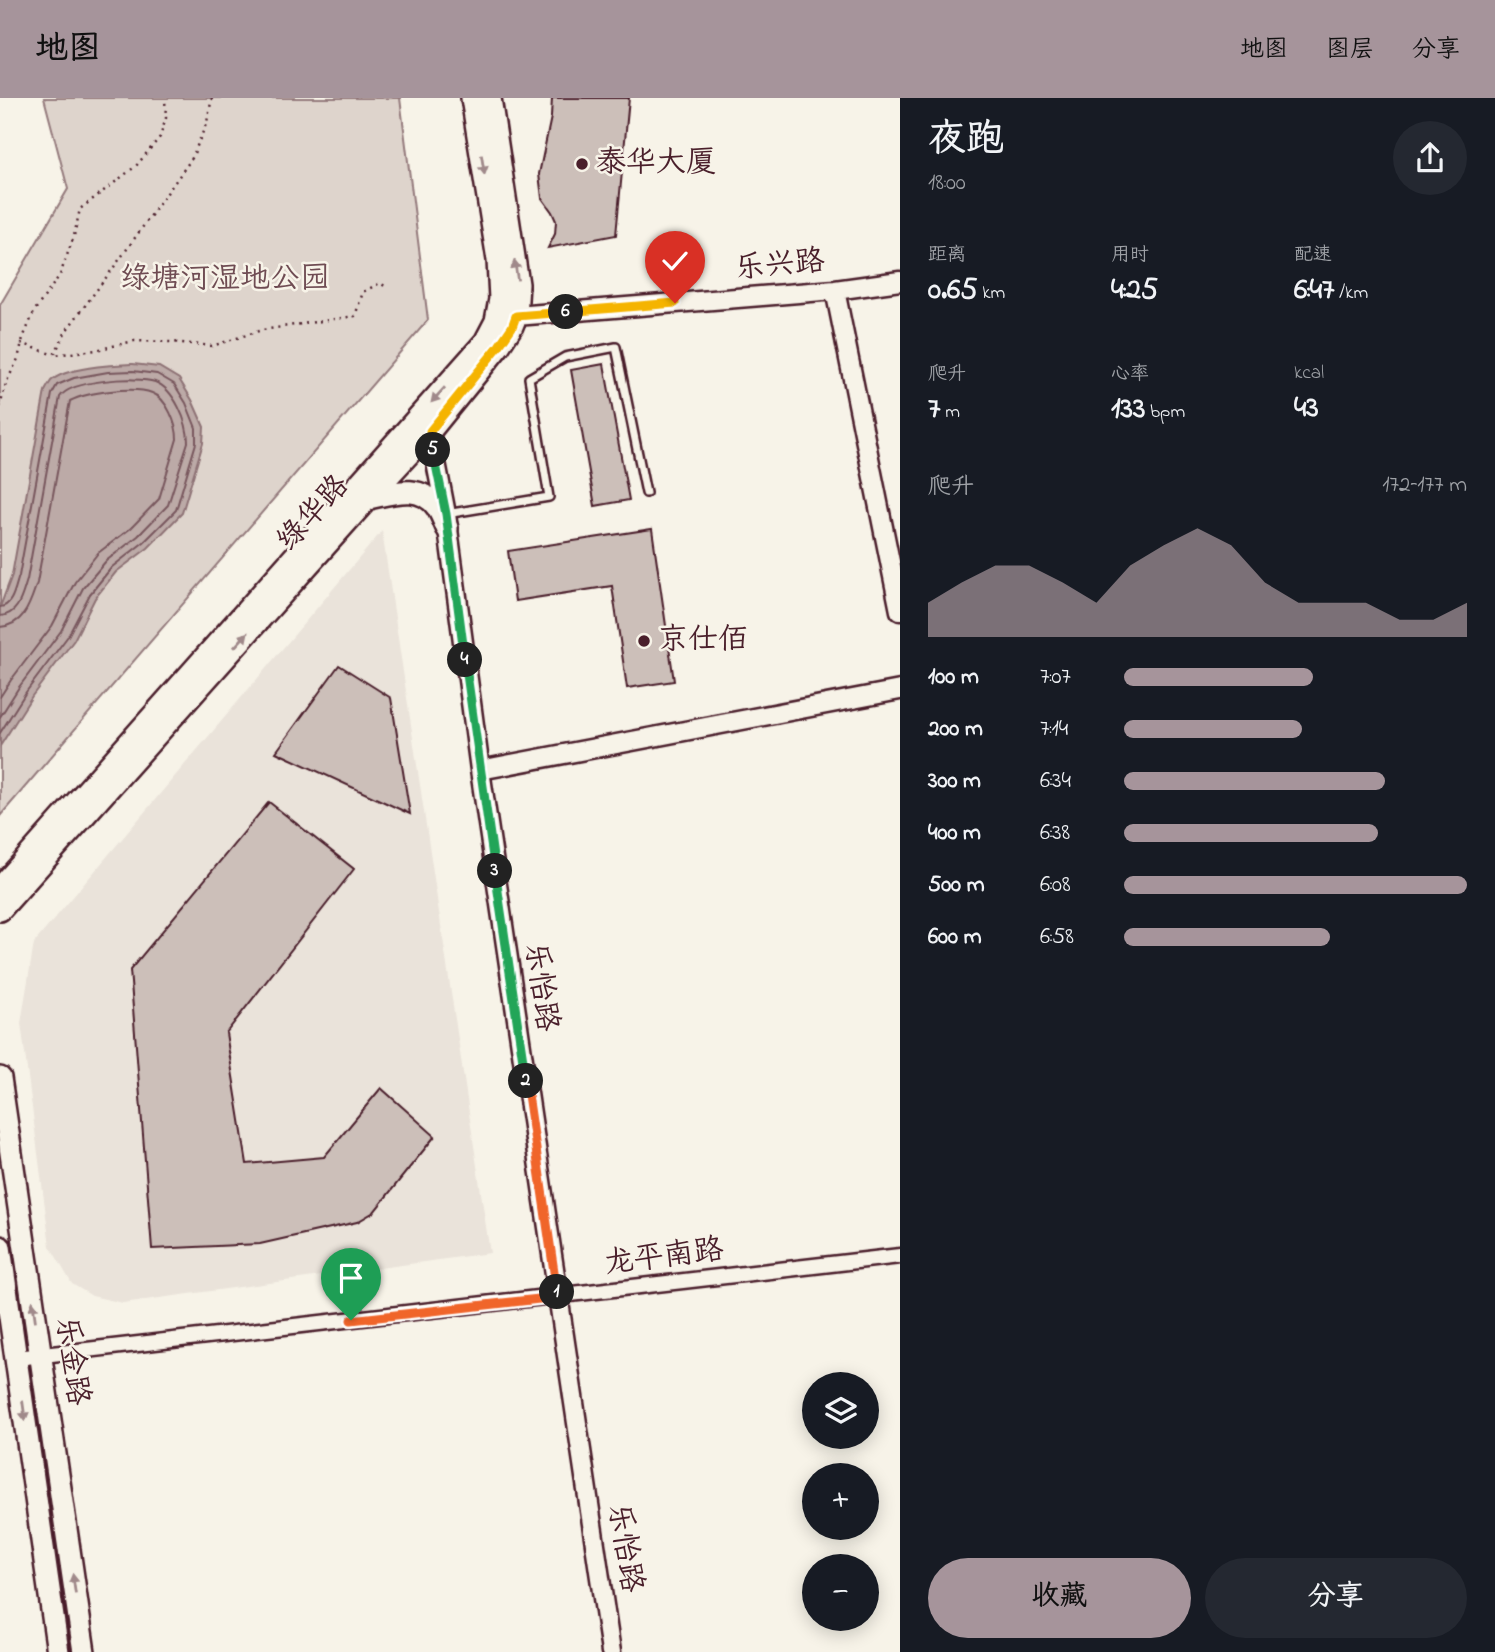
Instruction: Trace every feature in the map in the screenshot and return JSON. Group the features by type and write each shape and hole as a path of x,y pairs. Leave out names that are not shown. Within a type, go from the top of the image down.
{"main road":[{"name":"绿华路","path":"0,888 499,346 512,327 500,299 498,260 472,98"},
{"name":"绿华路","path":"490,98 518,284 507,315"},
{"name":"绿华路","path":"0,910 368,498 424,425"},
{"path":"368,498 413,491 424,494 447,521"},
{"name":"乐金路","path":"0,1078 84,1652"},
{"name":"乐金路","path":"0,1247 58,1652"}],"street":[{"name":"乐兴路","path":"507,315 835,290 900,281"},
{"path":"835,290 900,611"},
{"name":"乐怡路","path":"424,425 447,521 480,770 611,1652"},
{"path":"480,770 900,690"},
{"name":"龙平南路","path":"17,1358 900,1256"}],"lane":[{"path":"447,521 549,497 529,379 565,357 616,347 646,493"}],"path":[{"path":"0,407 6,383 18,359 35,310 60,275 80,209 136,166 160,137 166,118 165,98"},
{"path":"54,355 66,331 192,158 207,122 212,98"},
{"path":"22,343 54,355 96,350 134,341 212,346 262,330 355,316 363,292 380,283 388,288"}],"shaded area":[{"path":"382,531 490,1253 123,1303 92,1296 72,1284 50,1246 21,1023 34,943"}],"green space":[{"name":"绿塘河湿地公园","path":"44,98 400,98 428,320 0,816 0,305 68,189"}],"water":[{"path":"133,364 159,367 179,379 204,427 203,443 182,513 148,548 116,572 95,598 74,640 32,696 0,746 0,607 12,575 45,391 51,381 67,373"}],"building":[{"name":"泰华大厦","path":"552,98 629,98 616,235 548,248 555,234 556,221 542,198 539,174 551,117"},
{"path":"604,364 629,500 595,506 571,370"},
{"name":"京仕佰","path":"652,529 674,681 627,688 612,586 515,601 508,551"},
{"path":"339,665 391,698 410,814 276,752"},
{"path":"269,802 354,869 226,1033 247,1164 324,1157 381,1088 435,1136 374,1212 357,1222 260,1244 152,1249 130,970"}],"place":[{"name":"泰华大厦","path":"582,164"},
{"name":"京仕佰","path":"644,641"}],"route":[{"path":"351,1320 557,1297 480,770 446,514 430,431 499,346 516,316 675,303"}]}
